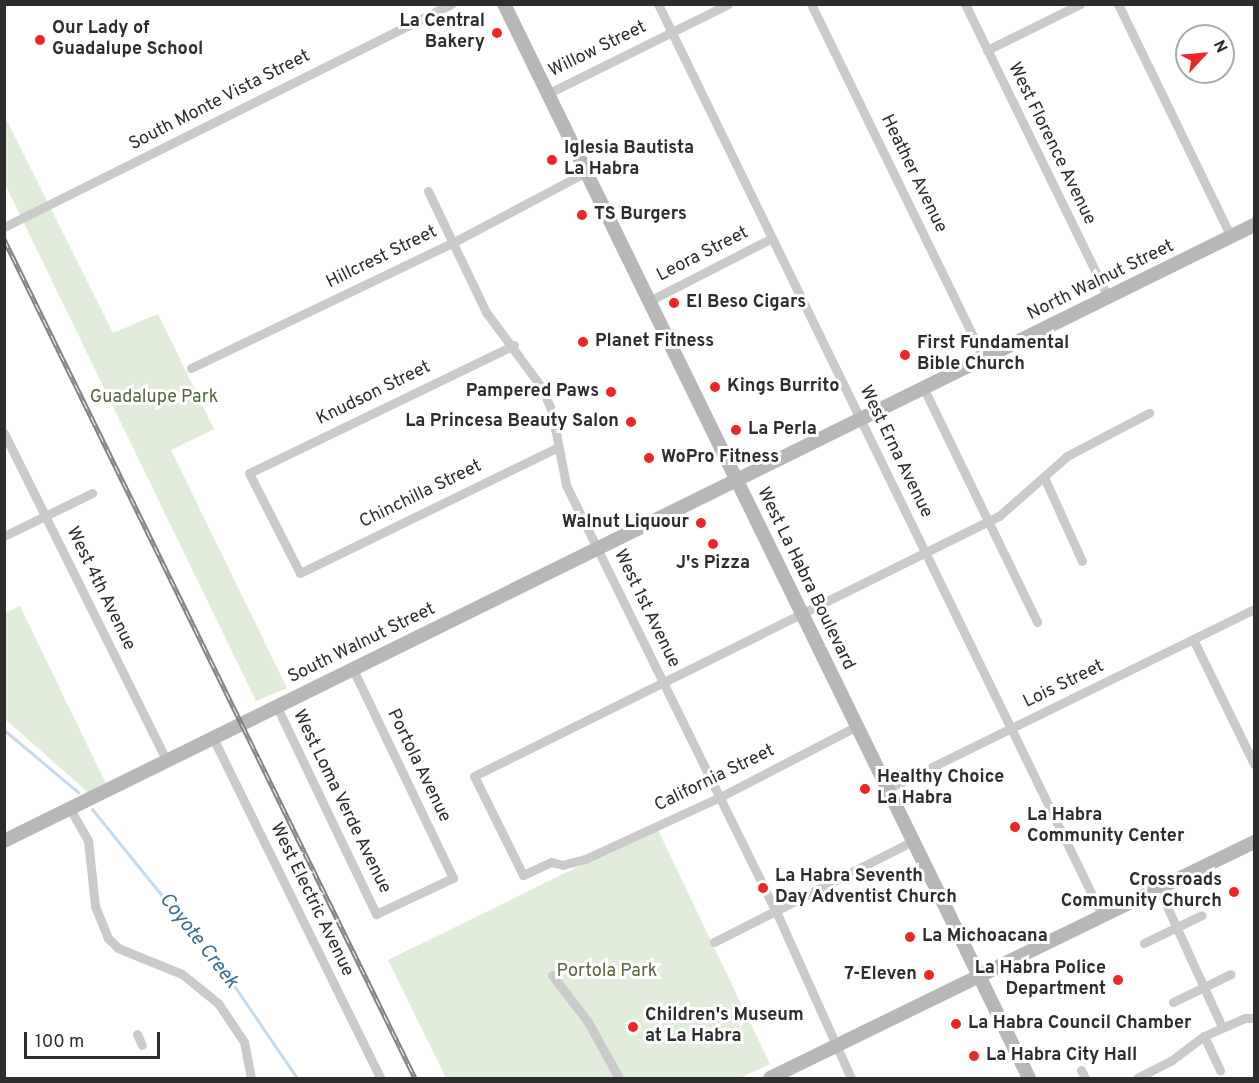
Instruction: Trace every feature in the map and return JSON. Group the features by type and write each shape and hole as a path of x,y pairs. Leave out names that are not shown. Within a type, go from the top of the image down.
{"street":[{"name":"South Monte Vista Street","path":"4,227 451,4"},
{"name":"West La Habra Boulevard","path":"504,4 1029,1078"},
{"name":"West Erna Avenue","path":"658,4 1102,915"},
{"name":"Willow Street","path":"547,93 728,4"},
{"name":"Heather Avenue","path":"811,4 984,358"},
{"name":"West Florence Avenue","path":"965,4 1108,297"},
{"path":"987,50 1080,4"},
{"path":"1118,4 1231,237"},
{"name":"Hillcrest Street","path":"191,368 452,243 586,172"},
{"name":"West 1st Avenue","path":"428,191 486,312 514,345 546,396 566,485 775,909 851,1078"},
{"name":"North Walnut Street","path":"737,481 1254,225"},
{"name":"Leora Street","path":"648,300 772,238"},
{"name":"Knudson Street","path":"300,573 249,473 514,345"},
{"path":"924,389 1037,622"},
{"path":"664,682 988,522 1067,456 1149,413"},
{"name":"West 4th Avenue","path":"4,433 166,760"},
{"name":"Chinchilla Street","path":"300,573 558,447"},
{"path":"1044,477 1083,561"},
{"name":"South Walnut Street","path":"4,841 212,736 737,481"},
{"path":"4,536 92,494"},
{"name":"Lois Street","path":"887,789 1194,641 1254,609"},
{"path":"1194,641 1254,764"},
{"name":"Portola Avenue","path":"353,669 453,878 376,914"},
{"name":"California Street","path":"664,682 474,776 523,875 551,862 564,866 585,859 720,797 857,726"},
{"name":"West Loma Verde Avenue","path":"276,705 376,914"},
{"name":"West Electric Avenue","path":"212,736 380,1078"},
{"path":"70,809 88,840 95,906 108,938 118,948 182,974 218,1003 244,1042 251,1078"},
{"path":"714,942 775,909 913,841"},
{"path":"770,1078 1254,842"},
{"path":"1158,887 1174,928 1222,1027"},
{"path":"1144,943 1202,915"},
{"path":"552,975 588,1022 619,1078"},
{"path":"1173,1002 1231,975"},
{"path":"1137,1078 1172,1060 1204,1036 1222,1027 1254,1020"},
{"path":"137,1034 142,1045"},
{"path":"1204,1036 1220,1070"}],"green space":[{"name":"Guadalupe Park","path":"4,115 113,333 158,314 214,429 171,450 287,688 256,701 5,184"},
{"path":"20,606 108,788 92,796 5,719 5,613"},
{"name":"Portola Park","path":"657,828 770,1064 740,1078 446,1078 388,960"}],"waterway":[{"name":"Coyote Creek","path":"4,730 78,792"},
{"name":"Coyote Creek","path":"92,809 231,981 297,1078"}],"railway":[{"path":"4,239 415,1078"}],"place":[{"name":"La Central Bakery","path":"497,33"},
{"name":"Our Lady of Guadalupe School","path":"40,40"},
{"name":"Iglesia Bautista La Habra","path":"552,160"},
{"name":"TS Burgers","path":"582,215"},
{"name":"El Beso Cigars","path":"674,303"},
{"name":"Planet Fitness","path":"583,342"},
{"name":"First Fundamental Bible Church","path":"905,355"},
{"name":"Kings Burrito","path":"715,387"},
{"name":"Pampered Paws","path":"611,392"},
{"name":"La Princesa Beauty Salon","path":"631,422"},
{"name":"La Perla","path":"736,430"},
{"name":"WoPro Fitness","path":"649,458"},
{"name":"Walnut Liquour","path":"701,523"},
{"name":"J's Pizza","path":"713,544"},
{"name":"Healthy Choice La Habra","path":"865,789"},
{"name":"La Habra Community Center","path":"1015,827"},
{"name":"La Habra Seventh Day Adventist Church","path":"763,888"},
{"name":"Crossroads Community Church","path":"1234,892"},
{"name":"La Michoacana","path":"910,937"},
{"name":"7-Eleven","path":"929,975"},
{"name":"La Habra Police Department","path":"1118,980"},
{"name":"La Habra Council Chamber","path":"956,1024"},
{"name":"Children's Museum at La Habra","path":"633,1027"},
{"name":"La Habra City Hall","path":"974,1056"}]}
